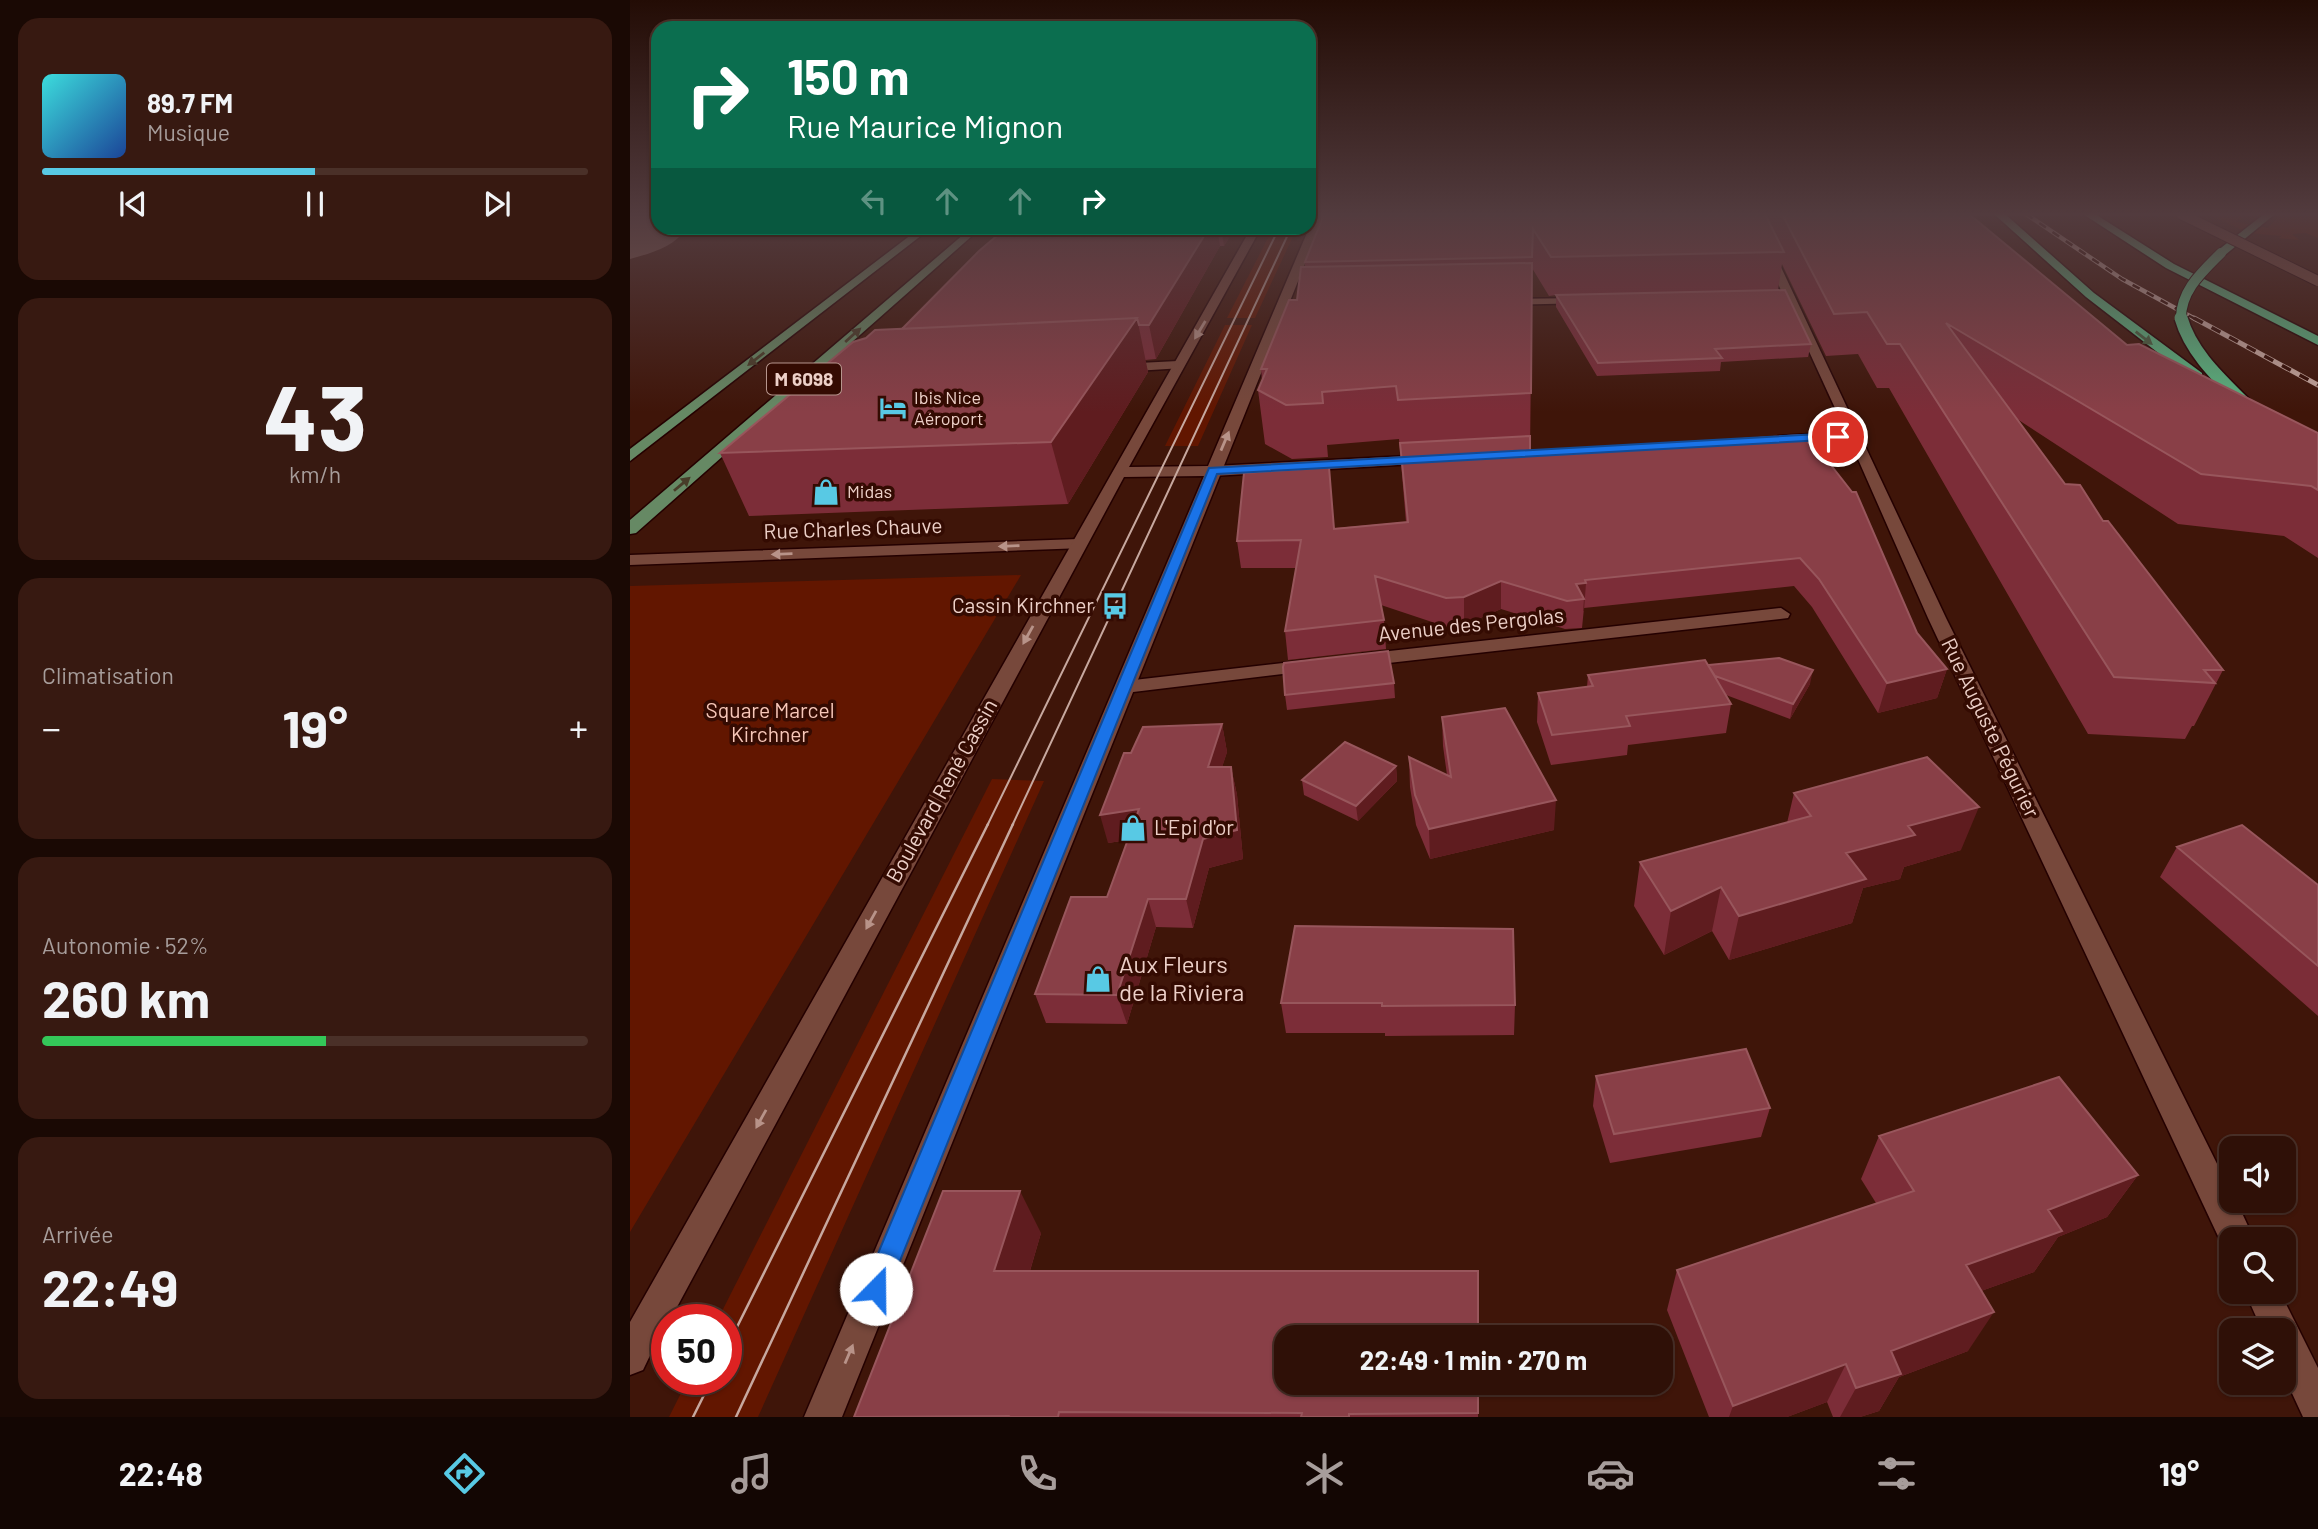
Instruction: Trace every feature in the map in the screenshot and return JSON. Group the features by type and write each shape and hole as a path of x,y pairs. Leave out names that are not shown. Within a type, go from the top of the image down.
{"highway":[{"path":"2073,280 2178,364 2251,407 2188,340 2181,322 2180,307 2197,280"},
{"path":"2199,280 2318,341"}],"main road":[{"name":"M 6098","path":"630,456 858,280"},
{"name":"M 6098","path":"630,529 917,280"},
{"name":"Boulevard René Cassin","path":"630,1357 1077,544 1227,280"},
{"path":"823,1417 1213,471 1289,307 1298,280"},
{"name":"Rue Auguste Pégurier","path":"1777,280 1855,436 1937,618 2230,1227"},
{"path":"1493,303 1601,300"},
{"path":"1101,369 1178,366"},
{"path":"766,413 810,394"},
{"path":"1767,440 1855,436"},
{"path":"1120,472 1213,471 1447,458"},
{"name":"Rue Charles Chauve","path":"630,561 1077,544"},
{"name":"Avenue des Pergolas","path":"1125,687 1781,614"},
{"path":"2296,1362 2318,1408"}],"green space":[{"path":"1246,280 1273,280 1255,318 1227,318"},
{"path":"1225,325 1252,325 1198,446 1165,446"},
{"name":"Square Marcel Kirchner","path":"1021,575 630,1232 630,586"},
{"path":"992,779 1044,781 758,1417 669,1417 680,1395 742,1395 742,1304 726,1304"}],"building":[{"path":"950,280 1177,280 1149,325 1139,325 1137,318 902,329"},
{"path":"1299,280 1532,280 1531,393 1398,400 1396,386 1322,392 1323,403 1286,405 1258,390 1267,369 1261,369 1289,300 1297,300"},
{"path":"1816,280 2049,280 2127,345 2139,344 2318,433 2318,490 2311,486 2201,474 1946,323 2065,484 2080,485 2103,521 2108,521 2223,670 2204,670 2215,683 2114,677 1900,344 1887,344 1867,312 1834,314"},
{"path":"1785,290 1811,344 1715,349 1722,358 1598,363 1556,295"},
{"path":"1137,318 1051,442 720,453 853,342 866,338 875,330"},
{"path":"1802,435 1811,446 1816,446 1852,492 1856,492 1917,633 1947,669 1887,683 1819,579 1800,558 1585,580 1586,583 1576,584 1584,599 1567,601 1501,581 1464,597 1446,598 1375,576 1384,620 1285,631 1301,540 1237,541 1244,473 1329,467 1334,529 1408,522 1400,443 1530,436 1530,453"},
{"path":"1388,651 1394,683 1285,695 1284,663"},
{"path":"1779,658 1813,670 1793,704 1715,676 1708,665"},
{"path":"1705,660 1731,704 1626,716 1630,726 1552,735 1538,693 1593,686 1588,675"},
{"path":"1505,708 1556,800 1429,829 1415,795 1409,757 1451,777 1442,717"},
{"path":"1222,724 1208,767 1231,767 1237,830 1203,839 1186,899 1148,899 1117,995 1035,994 1071,897 1107,897 1139,809 1100,815 1124,753 1131,753 1143,727"},
{"path":"1345,742 1396,766 1356,806 1302,780"},
{"path":"1927,757 1979,807 1908,826 1915,835 1846,853 1866,879 1739,916 1721,887 1671,911 1640,862 1811,816 1794,793"},
{"path":"2242,825 2318,885 2318,966 2177,847"},
{"path":"1295,926 1513,929 1515,1005 1382,1006 1382,1003 1281,1003"},
{"path":"1746,1049 1770,1108 1614,1134 1596,1076"},
{"path":"2059,1077 2138,1175 2048,1210 2062,1231 1966,1265 1994,1312 1891,1351 1901,1374 1856,1388 1846,1364 1733,1406 1677,1270 1914,1191 1879,1136"},
{"path":"943,1191 1020,1191 994,1271 1478,1271 1478,1325 1274,1325 1274,1395 1478,1395 1478,1413 1301,1417 1302,1413 1059,1412 1058,1417 854,1417"}],"tram line":[{"path":"987,826 1254,280"},
{"path":"1012,826 1267,280"},
{"path":"742,1317 988,824"},
{"path":"736,1417 1013,824"},
{"path":"693,1417 704,1395"}],"railway":[{"path":"2124,280 2197,320"},
{"path":"2194,318 2318,385"}],"place":[{"name":"Ibis Nice Aéroport","path":"893,408"},
{"name":"Midas","path":"826,492"},
{"name":"Cassin Kirchner","path":"1115,606"},
{"name":"L'Epi d'or","path":"1133,828"},
{"name":"Aux Fleurs de la Riviera","path":"1098,979"}],"route":[{"path":"876,1289 1213,471 1838,437"}]}
